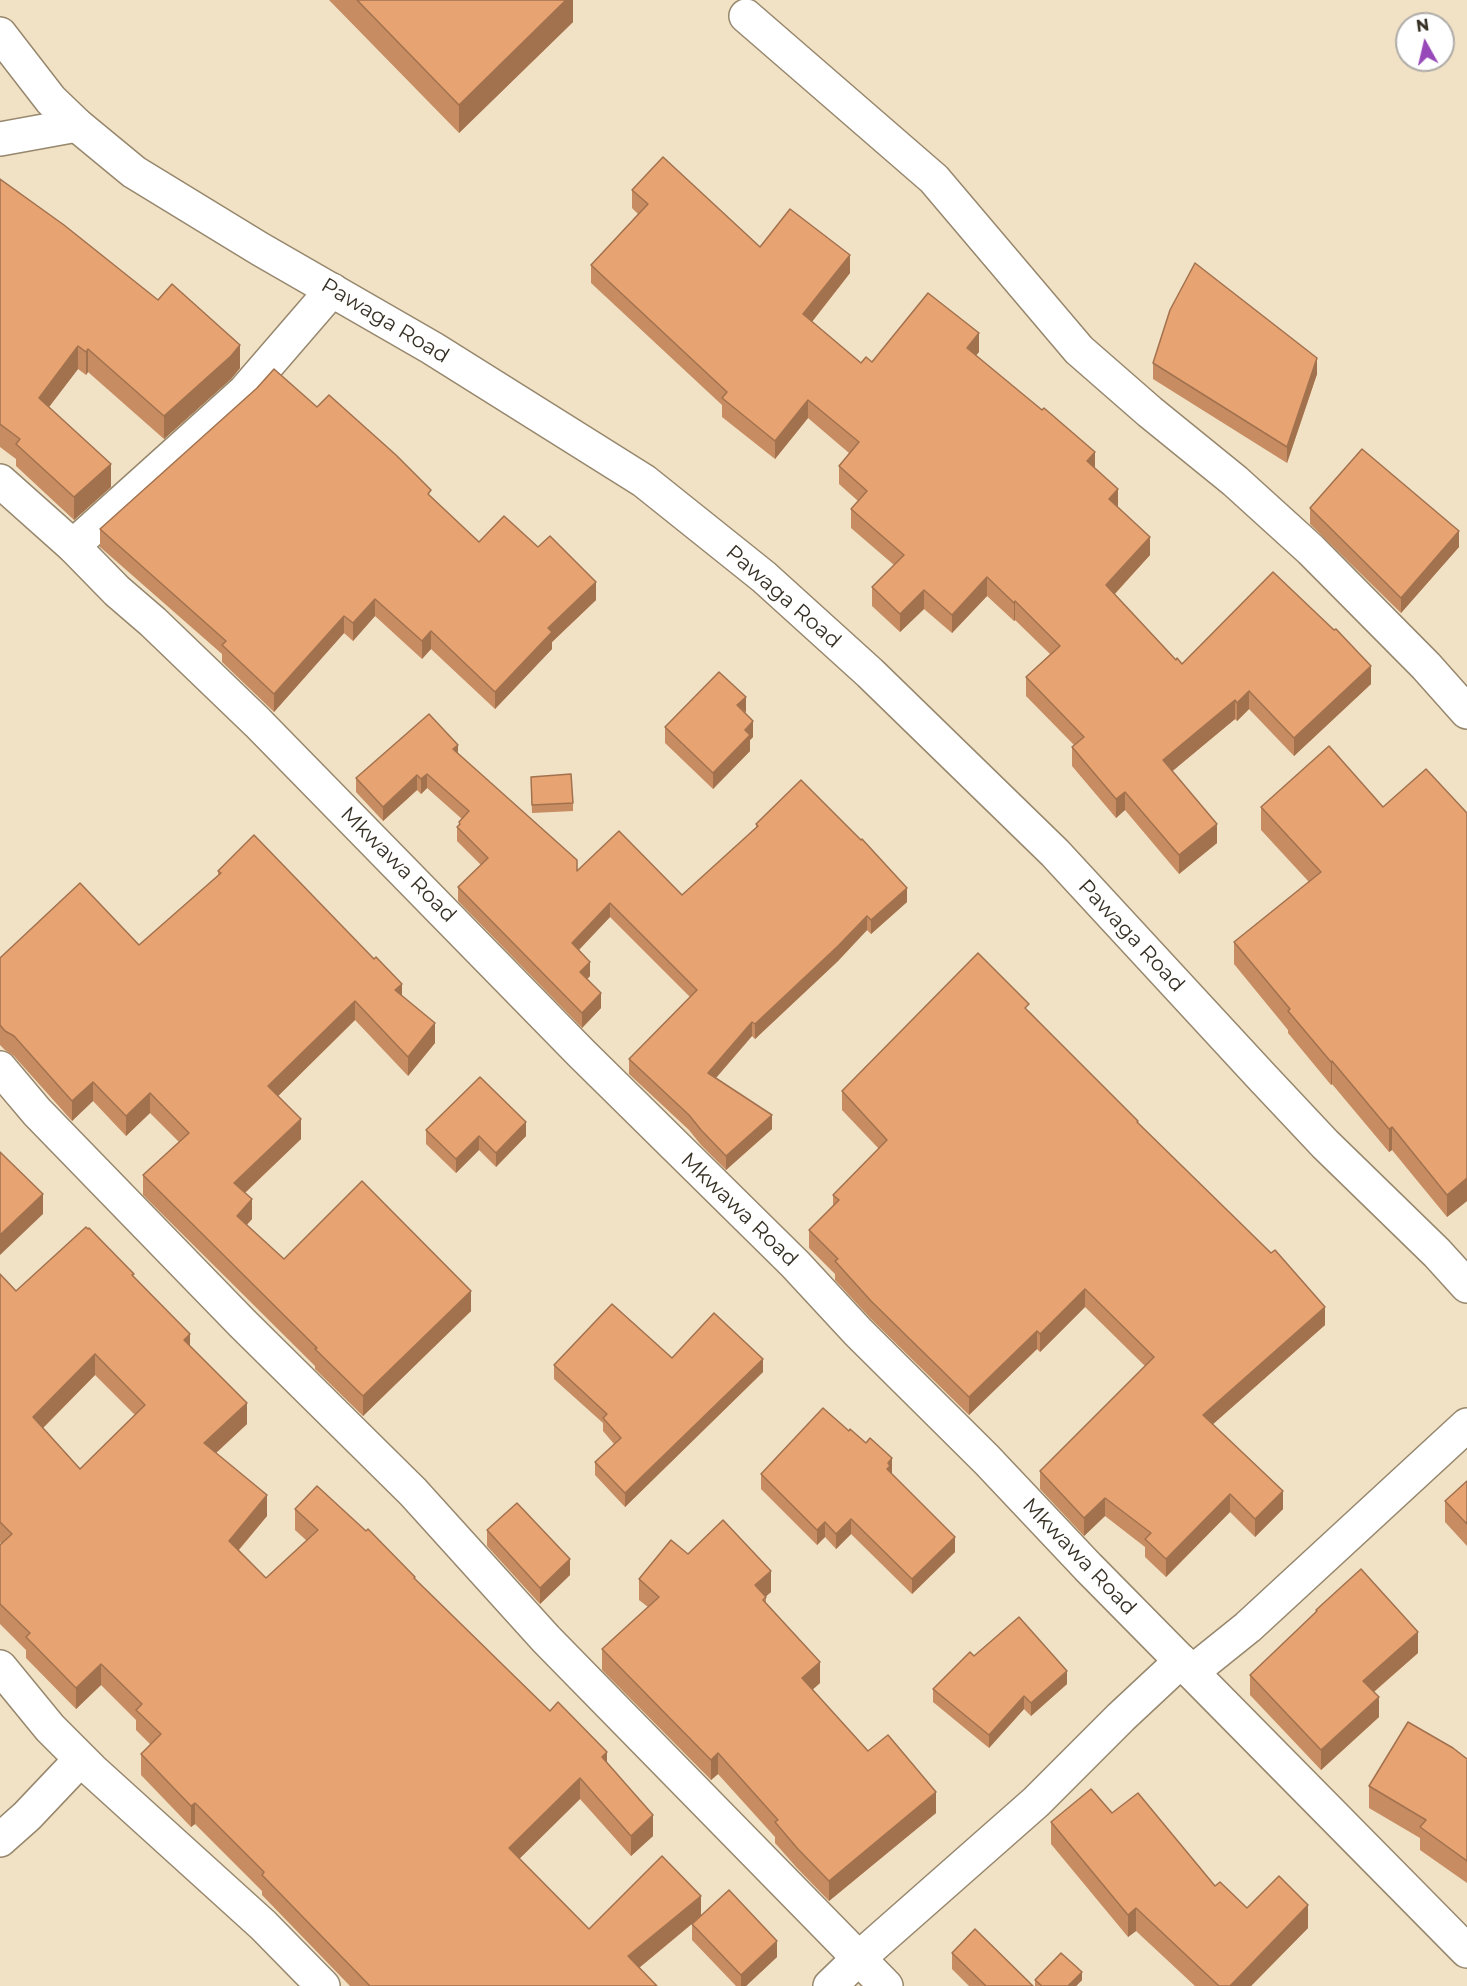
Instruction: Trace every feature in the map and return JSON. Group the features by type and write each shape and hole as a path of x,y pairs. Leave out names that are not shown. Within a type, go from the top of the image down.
{"street":[{"path":"746,16 934,179 1079,350 1150,412 1235,481 1311,550 1426,666 1467,712"},
{"name":"Pawaga Road","path":"0,34 51,100 77,125 134,172 260,249 432,348 644,481 764,577 870,674 1055,853 1286,1102 1467,1286"},
{"path":"0,139 77,125"},
{"path":"72,546 244,392 332,290"},
{"name":"Mkwawa Road","path":"0,481 202,667 266,730 589,1061 795,1264 858,1332 987,1460 1088,1567 1467,1951"},
{"path":"0,1068 45,1121 242,1323 413,1492 546,1639 886,1986"},
{"path":"830,1986 1036,1802 1121,1717 1187,1667 1248,1628 1467,1425"},
{"path":"0,1667 50,1728 81,1759 263,1925 323,1986"},
{"path":"0,1840 27,1816 81,1759"}],"building":[{"path":"357,0 566,0 459,105"},
{"path":"663,157 760,247 790,209 850,255 803,314 861,363 866,357 872,362 928,293 979,333 967,348 1042,410 1044,408 1095,452 1087,461 1118,489 1109,499 1150,537 1106,585 1176,660 1177,658 1182,664 1273,572 1334,630 1336,629 1371,666 1294,738 1249,691 1237,703 1235,700 1163,760 1217,824 1179,855 1125,792 1116,799 1072,747 1084,737 1026,677 1060,646 1015,601 1014,603 987,577 952,615 924,590 900,614 872,587 904,555 851,509 867,491 839,466 859,442 808,400 775,441 722,398 727,392 591,265 648,204 632,190"},
{"path":"0,179 64,225 158,300 172,284 240,345 231,356 164,416 88,349 86,352 78,346 39,398 111,464 74,497 16,444 20,439 0,424"},
{"path":"1195,263 1317,358 1287,447 1153,363 1170,310"},
{"path":"274,369 317,407 329,395 396,455 431,490 428,494 479,542 504,516 538,547 550,536 596,582 548,628 552,632 495,692 431,631 422,641 375,599 353,623 344,616 274,694 222,645 226,641 100,529 257,388"},
{"path":"1362,449 1459,531 1401,598 1310,508"},
{"path":"719,672 746,697 737,705 753,721 745,730 750,735 713,773 665,727"},
{"path":"429,714 458,745 453,749 577,860 577,871 619,831 682,895 758,826 756,824 801,780 862,839 907,888 871,920 867,916 755,1024 752,1022 708,1073 772,1115 726,1156 689,1115 629,1059 697,990 610,903 572,943 590,962 580,972 601,993 582,1013 458,887 488,858 457,827 469,811 427,774 421,779 417,775 383,807 356,778"},
{"path":"1329,746 1383,807 1426,769 1467,813 1467,1178 1447,1195 1392,1127 1389,1129 1288,1011 1290,1009 1234,942 1321,872 1261,807"},
{"path":"571,774 573,803 532,805 531,777"},
{"path":"254,835 374,959 376,957 402,984 395,990 435,1023 408,1057 355,1001 268,1086 301,1119 234,1183 252,1199 237,1216 284,1259 362,1181 471,1291 363,1396 143,1175 189,1133 150,1093 126,1116 93,1082 72,1101 14,1036 0,1025 0,958 80,883 139,945 221,873 218,871"},
{"path":"978,953 1029,1004 1025,1008 1271,1253 1275,1250 1325,1307 1203,1415 1283,1491 1255,1519 1230,1494 1166,1559 1145,1539 1151,1533 1105,1498 1084,1518 1040,1471 1154,1357 1085,1289 1040,1334 1037,1331 969,1397 871,1301 835,1261 838,1259 809,1230 839,1200 833,1195 887,1140 842,1091"},
{"path":"480,1077 526,1122 496,1153 479,1136 456,1159 426,1130"},
{"path":"0,1152 43,1194 0,1235"},
{"path":"86,1227 89,1228 190,1334 184,1340 247,1403 204,1443 267,1495 229,1541 266,1578 318,1530 295,1509 317,1486 366,1531 368,1529 414,1578 550,1711 558,1702 607,1752 602,1757 653,1815 631,1836 580,1778 509,1848 589,1929 662,1856 701,1896 628,1956 657,1986 370,1986 262,1875 264,1872 195,1803 191,1806 141,1754 161,1734 136,1710 142,1704 101,1664 76,1688 26,1637 30,1633 0,1604 0,1545 12,1534 0,1522 0,1274 16,1291","holes":["95,1354 145,1405 80,1469 33,1417"]},
{"path":"612,1304 672,1358 714,1313 763,1359 625,1493 595,1462 621,1438 603,1418 607,1414 554,1365"},
{"path":"823,1408 849,1431 850,1429 866,1443 870,1438 892,1458 887,1469 955,1537 912,1579 851,1519 836,1534 825,1522 817,1530 761,1474"},
{"path":"1467,1481 1467,1524 1445,1501"},
{"path":"517,1503 570,1559 540,1588 487,1530"},
{"path":"723,1520 771,1571 755,1585 766,1597 763,1600 820,1662 802,1678 868,1751 888,1735 936,1792 829,1881 797,1848 775,1822 778,1820 718,1753 711,1760 602,1649 659,1597 639,1579 671,1540 688,1554"},
{"path":"1361,1569 1418,1632 1363,1681 1379,1697 1321,1750 1250,1675"},
{"path":"1019,1617 1067,1671 1031,1703 1024,1696 989,1735 933,1689 970,1652 974,1656"},
{"path":"1408,1722 1453,1748 1467,1759 1467,1861 1420,1827 1426,1820 1369,1786"},
{"path":"1091,1789 1112,1813 1138,1793 1215,1886 1220,1882 1247,1908 1279,1876 1308,1905 1230,1986 1219,1986 1136,1908 1128,1915 1051,1822"},
{"path":"729,1890 777,1941 741,1975 692,1924"},
{"path":"975,1929 1033,1986 986,1986 952,1953"},
{"path":"1061,1953 1082,1972 1068,1986 1042,1986 1035,1980"}]}
